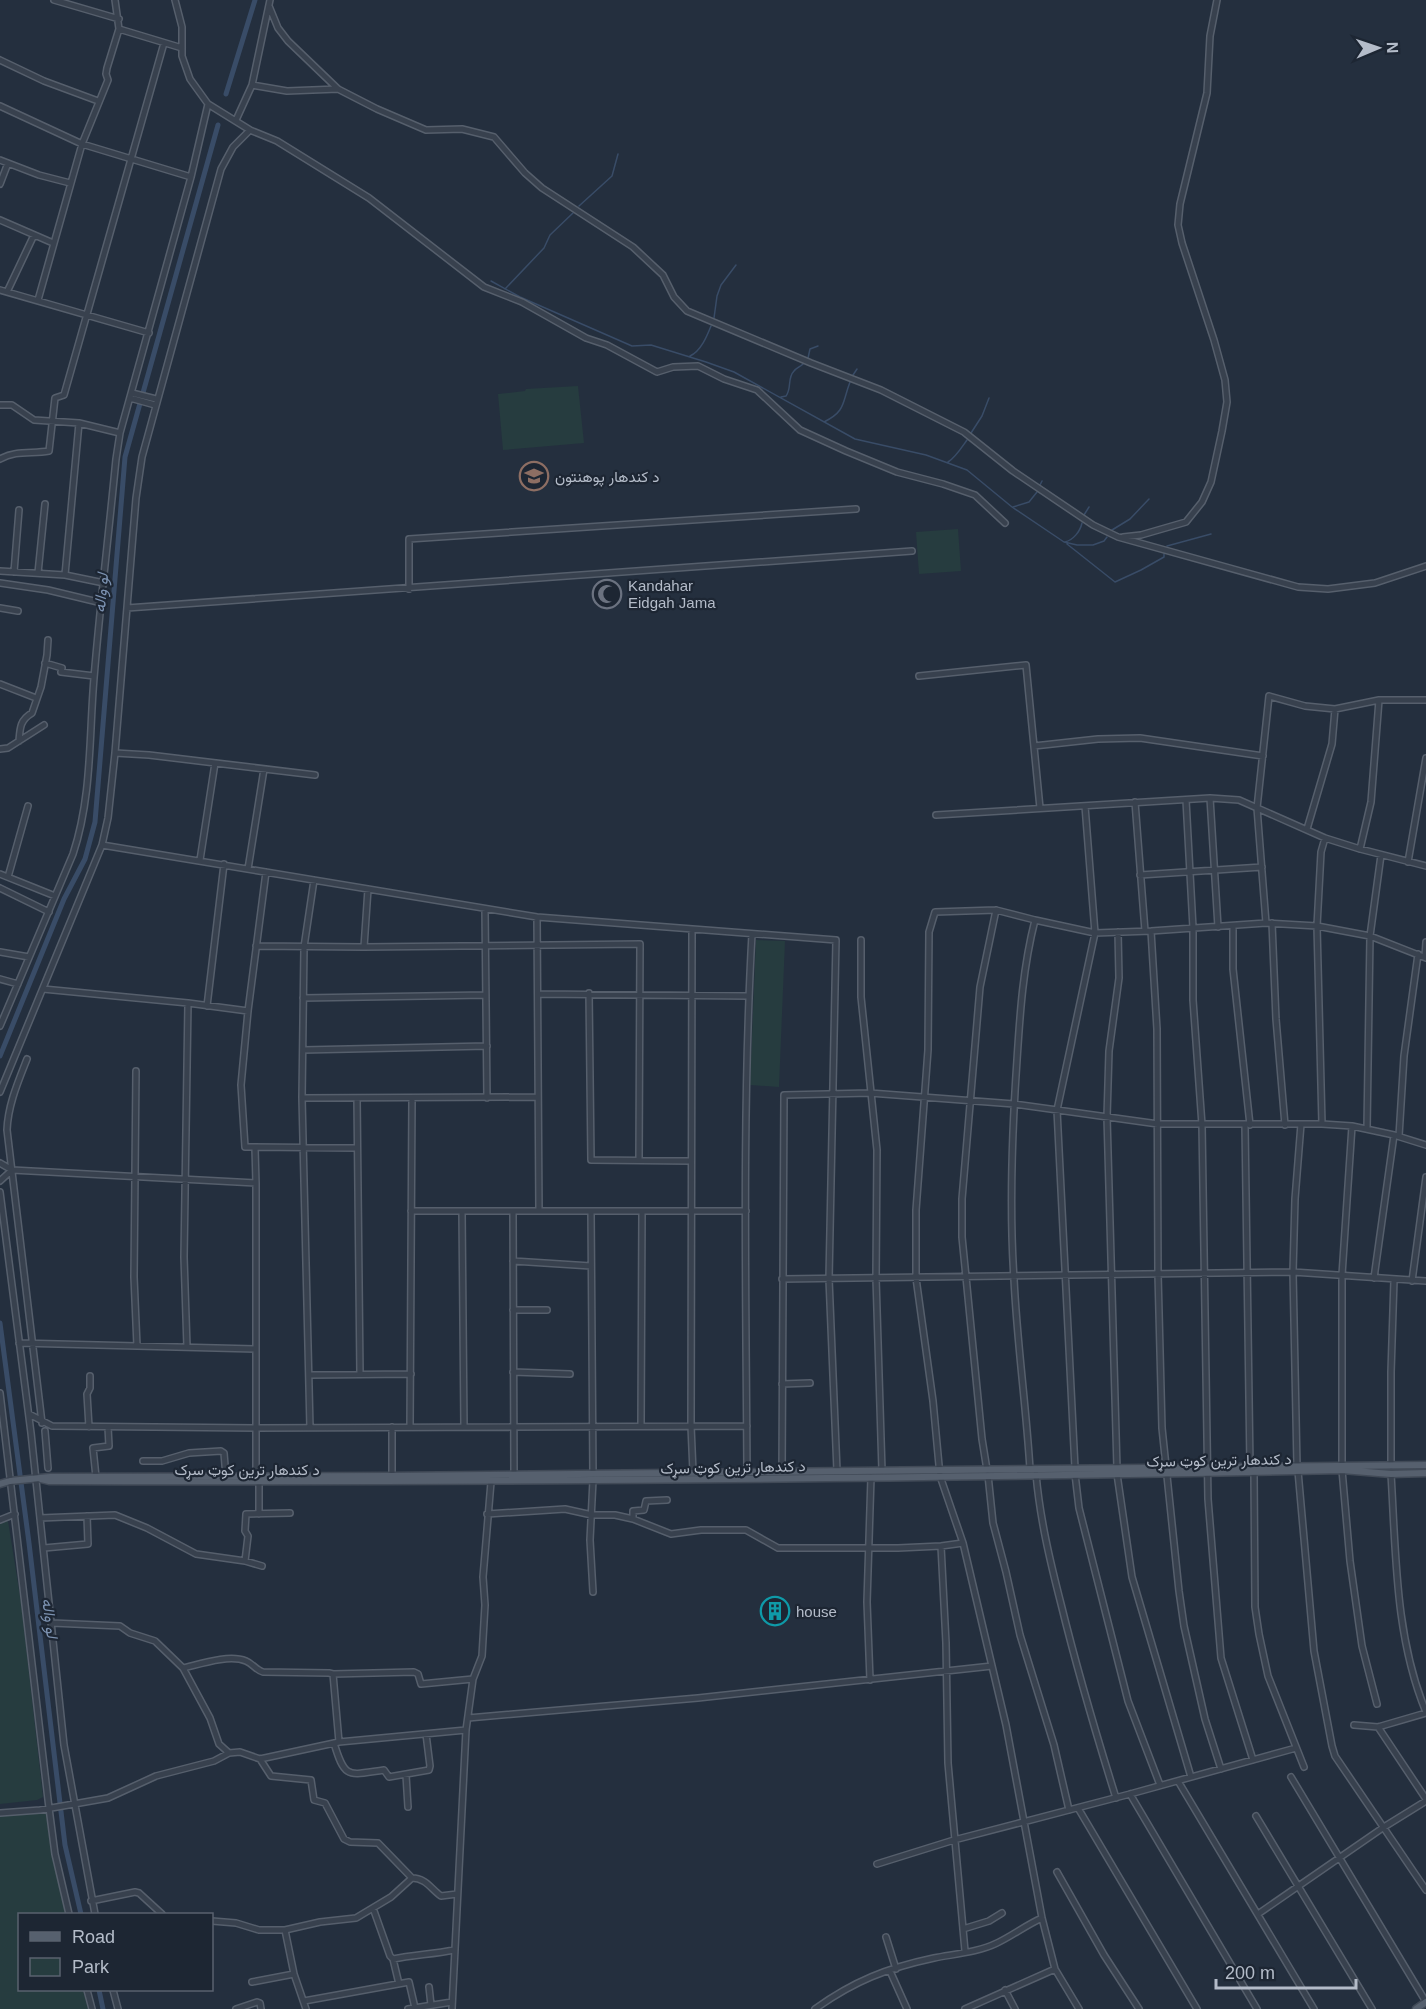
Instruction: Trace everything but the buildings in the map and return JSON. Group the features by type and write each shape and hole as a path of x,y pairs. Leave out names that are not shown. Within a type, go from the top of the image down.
{"main road":[{"path":"1391,1466 1391,1474"},
{"name":"د کندهار ترين کوټ سړک","path":"988,1472 1036,1474 1075,1471 1426,1466"},
{"name":"د کندهار ترين کوټ سړک","path":"1342,1468 1391,1474 1426,1473"},
{"name":"د کندهار ترين کوټ سړک","path":"35,1478 49,1481 392,1478 514,1474 758,1480 1030,1469 1049,1472"},
{"name":"د کندهار ترين کوټ سړک","path":"392,1478 491,1482 693,1473 882,1471 940,1473"},
{"path":"758,1472 758,1480"},
{"name":"د کندهار ترين کوټ سړک","path":"35,1478 226,1477 258,1479"},
{"path":"0,1479 35,1478"},
{"path":"0,1484 13,1480"},
{"path":"1416,2009 1426,2002"}],"street":[{"path":"54,0 118,19"},
{"path":"38,300 82,144 108,80 107,68 119,29 115,0"},
{"path":"175,0 182,27 182,56 190,79 208,105 250,130 277,141 369,198 484,286 522,302 586,338 607,345 657,372 673,367 698,366 724,379 757,390 800,430 897,471 975,495 1005,523"},
{"path":"1118,537 1141,536 1186,522 1202,502 1211,482 1222,431 1227,402 1225,380 1178,225 1180,204 1206,93 1210,36 1217,0"},
{"path":"270,3 278,28 288,41 338,89 426,130 462,129 494,137 542,188 633,247 663,275 674,297 687,311 881,390 964,432 1013,471 1093,525 1118,537 1298,587 1328,589 1375,583 1426,566"},
{"path":"236,120 252,85 270,3"},
{"path":"119,29 182,48"},
{"path":"0,459 21,452 49,451 55,398 64,395 164,43"},
{"path":"0,60 44,81 98,101"},
{"path":"252,85 287,91 338,89"},
{"path":"0,1026 81,830 86,805 94,676 120,433 191,177 208,105"},
{"path":"0,106 82,144 191,177"},
{"path":"0,1087 102,845 108,818 115,753 136,498 142,457 221,169 233,147 250,130"},
{"path":"0,160 39,175 70,183"},
{"path":"0,184 8,163"},
{"path":"0,220 53,243"},
{"path":"7,292 34,235"},
{"path":"0,290 148,333"},
{"path":"131,395 156,402"},
{"path":"0,405 12,405 34,420 79,423 120,433"},
{"path":"65,575 79,423"},
{"path":"38,573 45,504"},
{"path":"409,589 410,539 856,509"},
{"path":"14,572 19,510"},
{"path":"127,608 912,551"},
{"path":"0,571 65,575 104,583"},
{"path":"0,583 48,590 102,603"},
{"path":"0,608 18,612"},
{"path":"19,741 21,723 32,713 41,687 48,640"},
{"path":"45,663 62,668 61,672 94,676"},
{"path":"919,676 1026,665 1040,808"},
{"path":"0,684 36,698"},
{"path":"1285,1125 1269,923 1257,808 1269,696 1305,706 1335,709 1379,700 1426,700"},
{"path":"1360,849 1371,802 1379,700"},
{"path":"1307,829 1332,744 1335,709"},
{"path":"0,749 8,748 44,725"},
{"path":"1034,746 1098,739 1140,738 1263,756"},
{"path":"115,753 315,775"},
{"path":"1408,862 1426,758"},
{"path":"200,860 215,763"},
{"path":"248,869 264,769"},
{"path":"936,815 1210,798 1239,800 1325,837 1360,849 1426,866"},
{"path":"1210,798 1218,927"},
{"path":"1186,800 1193,928 1193,1000 1202,1125 1206,1469 1221,1658 1253,1760"},
{"path":"1135,802 1140,875 1155,991 1162,1428 1184,1626 1204,1719 1221,1769"},
{"path":"8,877 28,806"},
{"path":"1085,806 1095,933 1057,1110 1075,1471 1079,1508 1128,1701 1160,1785"},
{"path":"1322,1124 1317,926 1321,852 1325,837"},
{"path":"102,845 537,917 836,940 829,1279 837,1472"},
{"path":"1366,1129 1370,936 1381,855"},
{"path":"207,1006 224,864"},
{"path":"1140,875 1262,867"},
{"path":"267,872 248,1011 242,1095 244,1146 247,1148 303,1149 357,1148"},
{"path":"0,874 55,896"},
{"path":"310,1428 302,1098 304,947 314,880"},
{"path":"0,888 49,912"},
{"path":"364,948 368,889"},
{"path":"485,909 487,1098"},
{"path":"996,910 980,987 962,1199 962,1237 982,1439 993,1522 1020,1635 1054,1745 1069,1810"},
{"path":"1079,2009 1055,1969 1042,1918 1006,1725 963,1543 940,1473 933,1401 916,1278 916,1210 925,1098 929,932 935,912 996,910 1035,921 1095,933 1269,923 1317,926 1370,936 1425,958 1426,942"},
{"path":"537,917 539,1211"},
{"path":"1030,1469 1013,1276 1014,1104 1022,985 1026,954 1035,921"},
{"path":"1233,926 1233,969 1247,1125 1255,1607 1268,1676 1305,1767"},
{"path":"692,930 690,994 693,1473"},
{"path":"1118,932 1119,978 1109,1052 1107,1117 1117,1471 1132,1577 1191,1777"},
{"path":"747,1472 746,1211 748,996 752,934"},
{"path":"861,940 861,997 877,1150 876,1278 882,1471"},
{"path":"256,946 364,948 640,944 639,1160"},
{"path":"0,951 30,957"},
{"path":"1374,1278 1397,1136 1404,1056 1418,954"},
{"path":"0,979 18,984"},
{"path":"43,989 248,1011"},
{"path":"589,993 591,1160 691,1161"},
{"path":"538,994 748,996"},
{"path":"303,998 486,995"},
{"path":"187,1347 184,1257 188,1003"},
{"path":"303,1050 487,1046"},
{"path":"27,1059 7,1118 7,1130 42,1422"},
{"path":"135,1071 134,1277 137,1346"},
{"path":"782,1472 784,1095 870,1093 1014,1104 1158,1124 1352,1126 1426,1145"},
{"path":"302,1098 538,1098"},
{"path":"357,1098 360,1374"},
{"path":"410,1427 412,1098"},
{"path":"1301,1124 1295,1199 1293,1272 1298,1468 1314,1651 1328,1731 1335,1756 1426,1890"},
{"path":"1352,1126 1342,1275 1342,1468 1350,1561 1362,1646 1377,1704"},
{"path":"255,1148 255,1348 259,1514"},
{"path":"0,1163 12,1170 256,1183"},
{"path":"0,1181 12,1170"},
{"path":"1412,1281 1426,1177"},
{"path":"0,1192 32,1442 64,1745 95,1913"},
{"path":"411,1211 746,1211"},
{"path":"641,1426 642,1211"},
{"path":"462,1212 464,1427"},
{"path":"513,1212 514,1474"},
{"path":"591,1212 593,1477 590,1540 593,1592"},
{"path":"513,1261 591,1266"},
{"path":"782,1279 1293,1272 1426,1281"},
{"path":"1391,1466 1394,1280"},
{"path":"513,1310 547,1310"},
{"path":"19,1344 255,1348"},
{"path":"513,1372 570,1374"},
{"path":"309,1375 411,1374"},
{"path":"89,1426 87,1394 90,1388 90,1376"},
{"path":"782,1384 810,1383"},
{"path":"0,1393 13,1480 15,1514 55,1854 69,1913"},
{"path":"28,1414 52,1426 108,1427 747,1426"},
{"path":"32,1442 52,1426"},
{"path":"96,1477 93,1448 109,1446 108,1427"},
{"path":"392,1427 392,1478"},
{"path":"45,1431 48,1468"},
{"path":"144,1461 162,1461 189,1453 221,1451 224,1453 226,1477"},
{"path":"1036,1474 1038,1500 1055,1581 1090,1714 1116,1798"},
{"path":"1354,1725 1378,1727 1426,1712 1405,1641 1399,1600 1391,1474"},
{"path":"870,1680 867,1602 871,1476"},
{"path":"304,2001 410,1983 412,2008 431,2005 452,2006 466,1730 473,1679 482,1656 485,1605 483,1577 491,1482"},
{"path":"633,1518 633,1511 644,1510 646,1501 667,1500"},
{"path":"487,1514 565,1509 592,1515 633,1518 671,1534 731,1528 747,1530 778,1548 869,1548 941,1546 963,1543"},
{"path":"245,1561 248,1536 245,1531 246,1514 290,1513"},
{"path":"0,1521 15,1514"},
{"path":"40,1518 115,1515 147,1528 196,1554 245,1561 262,1566"},
{"path":"44,1548 88,1544 87,1516"},
{"path":"941,1546 948,1763 965,1952"},
{"path":"52,1623 120,1626 130,1633 155,1641 183,1668 210,1718 219,1744 229,1753"},
{"path":"183,1668 218,1660 230,1660 247,1661 263,1672 329,1672 333,1674 414,1672 418,1674 422,1684 473,1679"},
{"path":"468,1718 638,1704 992,1666"},
{"path":"333,1674 336,1743 340,1766 346,1771 357,1773 384,1770 389,1777 430,1768 426,1734"},
{"path":"1258,1914 1426,1800 1378,1727"},
{"path":"0,1813 74,1805 108,1798 156,1776 214,1761 229,1753 240,1752 260,1759 336,1743 466,1730"},
{"path":"877,1864 954,1840 1296,1748"},
{"path":"260,1759 271,1776 311,1780 314,1800 325,1803 344,1839 350,1842 378,1843 412,1878"},
{"path":"406,1775 408,1807"},
{"path":"1291,1777 1426,2002"},
{"path":"1178,1781 1314,2009"},
{"path":"1130,1794 1257,2009"},
{"path":"1078,1808 1197,2009"},
{"path":"1256,1816 1372,2009"},
{"path":"1058,1872 1104,1954 1139,2009"},
{"path":"213,1922 236,1923 259,1930 285,1930 320,1922 356,1918 391,1897 412,1878 418,1878 428,1884 441,1896 457,1894"},
{"path":"91,1901 135,1892 161,1913"},
{"path":"373,1908 393,1959 399,1984"},
{"path":"963,1929 989,1922 1002,1914"},
{"path":"815,2009 836,1994 869,1976 996,1944 1042,1918"},
{"path":"285,1930 294,1974 306,2009"},
{"path":"886,1937 893,1970 907,2009"},
{"path":"393,1959 417,1954 426,1956 454,1950"},
{"path":"964,2009 1055,1969"},
{"path":"252,1982 294,1974"},
{"path":"429,1987 431,2005"},
{"path":"1005,1990 1015,2009"},
{"path":"88,1991 92,2009"},
{"path":"114,1991 118,2009"},
{"path":"236,2009 257,2002 260,2003 261,2009"}],"green space":[{"path":"578,386 584,443 503,450 498,394 526,389"},
{"path":"958,529 961,571 919,574 916,532"},
{"path":"756,940 785,941 779,1087 750,1085"},
{"path":"8,1521 21,1602 43,1797 37,1800 0,1804 0,1524"},
{"path":"46,1813 52,1856 66,1913 18,1913 18,1991 83,1991 88,2009 0,2009 0,1816"}],"waterway":[{"path":"226,94 255,0"},
{"name":"لو واله","path":"0,1056 64,899 85,859 95,822 125,457 218,125"},
{"path":"579,206 612,176 618,154"},
{"path":"505,289 544,248 550,235 573,213"},
{"path":"714,318 721,285 736,265"},
{"path":"491,281 520,297 632,346 651,345 734,372 855,439 926,455 967,470 1012,507 1064,542 1093,545 1104,541 1107,537"},
{"path":"690,356 700,347 711,326"},
{"path":"808,358 810,349 818,346"},
{"path":"781,397 786,396 792,374 803,364"},
{"path":"853,375 857,369"},
{"path":"824,422 840,410 850,382"},
{"path":"971,433 982,416 989,398"},
{"path":"948,462 967,440"},
{"path":"1040,485 1042,481"},
{"path":"1013,507 1029,502 1037,492"},
{"path":"1112,530 1130,519 1149,499"},
{"path":"1084,515 1089,507"},
{"path":"1065,542 1076,535 1082,523"},
{"path":"1167,546 1211,534"},
{"path":"1067,544 1115,582 1164,557 1164,554"},
{"name":"لو واله","path":"0,1323 65,1845 81,1913"},
{"name":"لو واله","path":"99,1991 103,2009"}],"place":[{"name":"د کندهار پوهنتون","path":"534,476"},
{"name":"Kandahar Eidgah Jama","path":"607,594"},
{"name":"house","path":"775,1611"}]}
